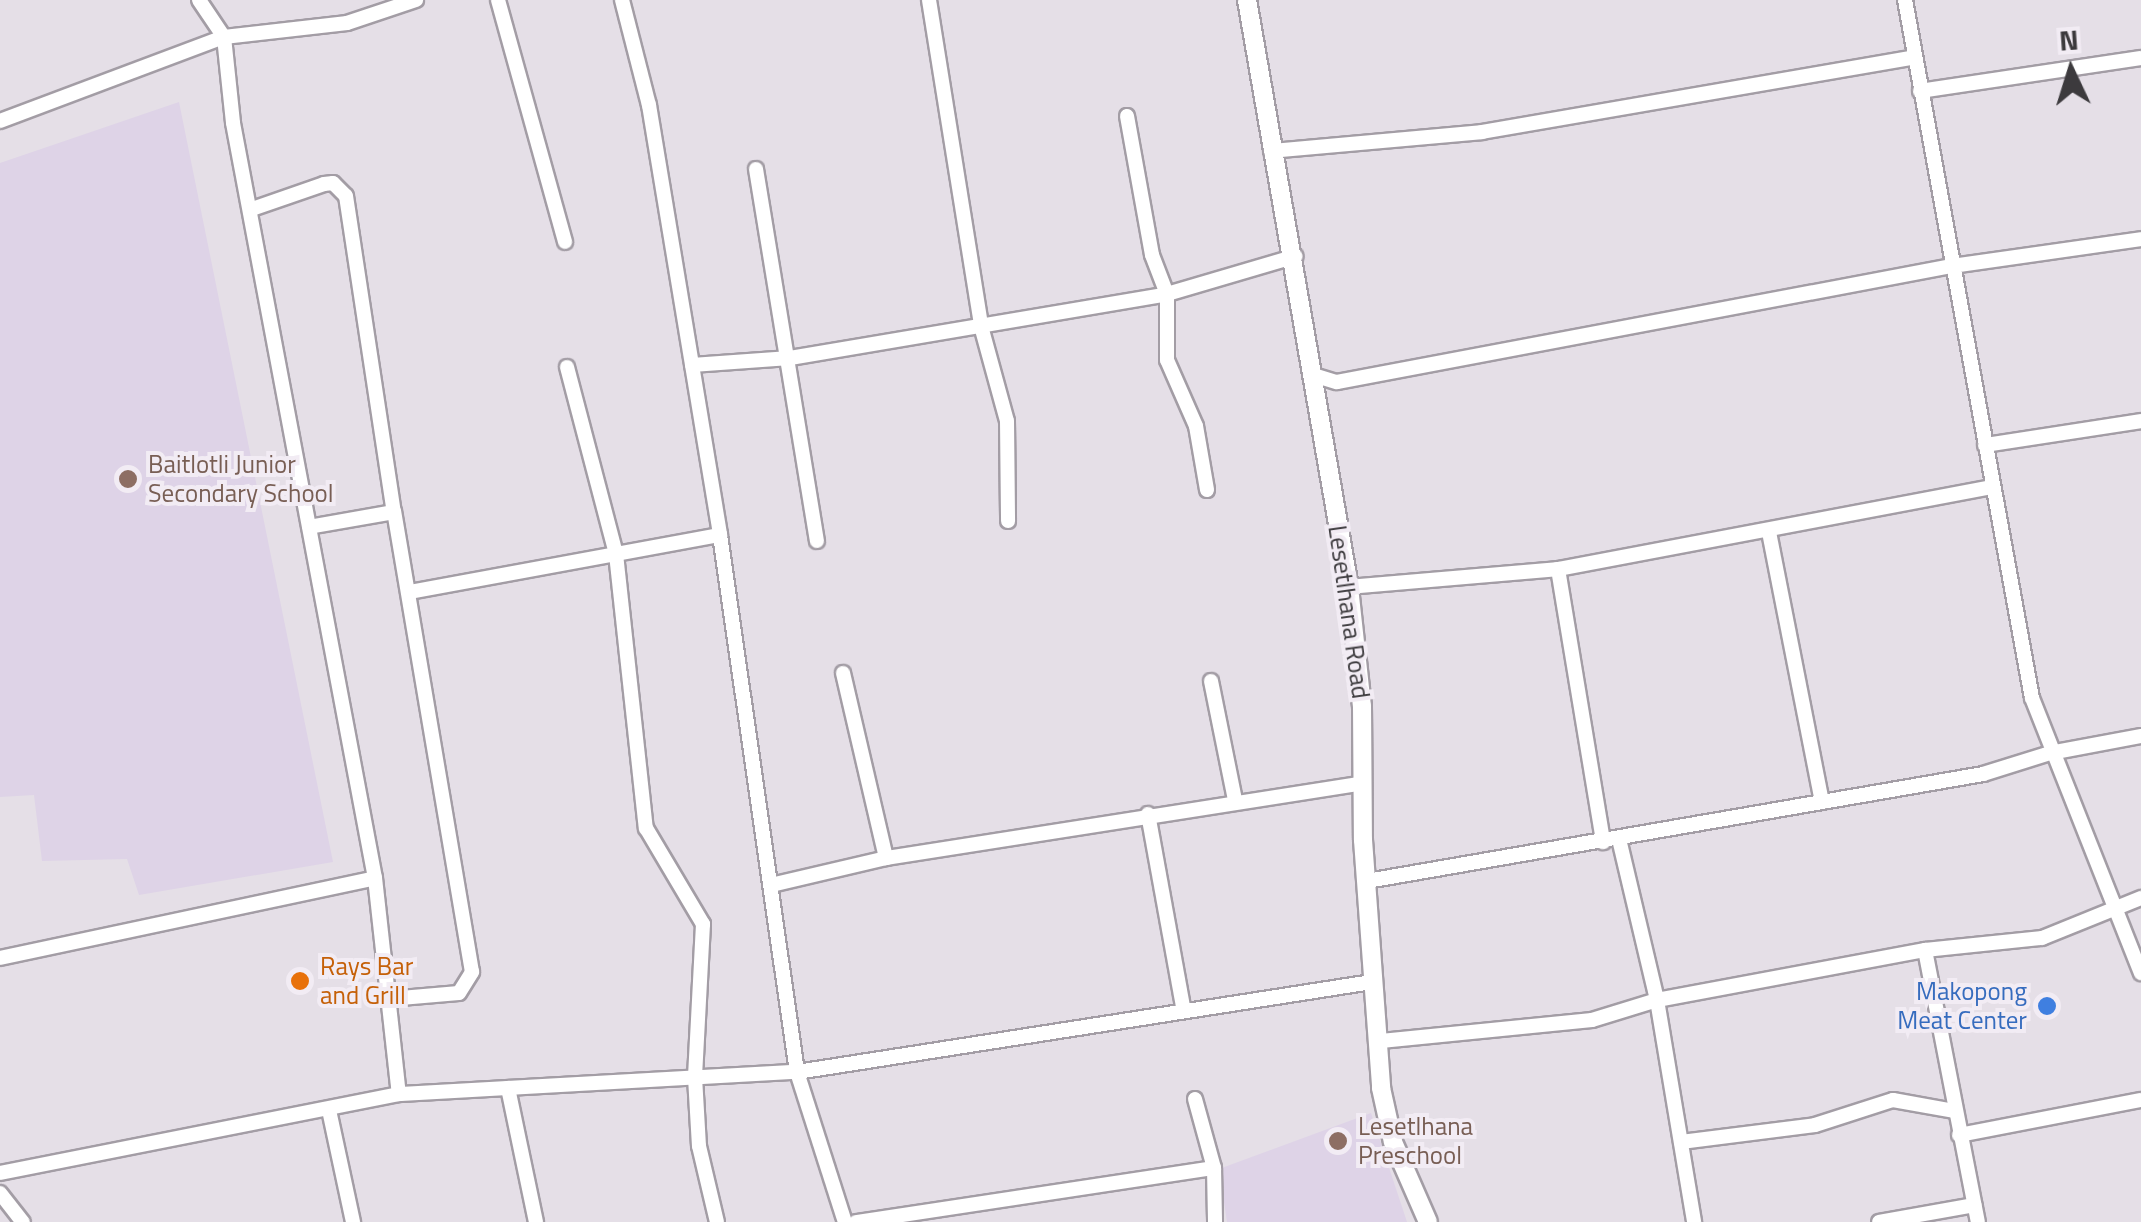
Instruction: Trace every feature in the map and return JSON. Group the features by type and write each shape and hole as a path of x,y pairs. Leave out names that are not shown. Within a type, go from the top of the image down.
{"street":[{"path":"199,0 224,37 375,878 399,1094"},
{"path":"0,121 224,37 347,23 416,0"},
{"path":"498,0 565,242"},
{"path":"622,0 649,105 720,535 797,1072 845,1222"},
{"path":"929,0 980,326 1007,421 1008,521"},
{"name":"Lesetlhana Road","path":"1247,0 1271,151 1296,256 1310,374 1349,588 1372,982 1381,1041 1381,1088 1393,1142 1428,1222"},
{"path":"1905,0 2032,698 2112,911 2133,944 2141,973"},
{"path":"1271,151 1482,132 1914,57"},
{"path":"1920,91 2141,58"},
{"path":"1127,116 1152,255 1167,294 1167,360 1196,426 1207,490"},
{"path":"756,169 817,541"},
{"path":"252,209 324,184 342,188 346,196 394,512 472,972 459,993 389,999"},
{"path":"1310,374 1337,382 1952,266 2141,239"},
{"path":"692,365 790,358 1167,294 1296,256"},
{"path":"567,367 616,554 646,828 703,924 694,1077 700,1157 717,1222"},
{"path":"1985,445 2141,421"},
{"path":"1349,588 1558,570 1992,487"},
{"path":"309,527 394,512"},
{"path":"1769,532 1822,802"},
{"path":"409,592 720,535"},
{"path":"1558,570 1611,840 1657,1000 1694,1222"},
{"path":"843,673 886,858"},
{"path":"1211,681 1235,800"},
{"path":"1367,881 1983,774 2050,753 2141,736"},
{"path":"771,885 886,858 1235,800 1363,783"},
{"path":"1148,814 1182,1007"},
{"path":"0,958 375,878"},
{"path":"1381,1041 1592,1020 1657,1000 1925,950 2042,938 2141,898"},
{"path":"1925,950 1978,1222"},
{"path":"0,1173 399,1094 797,1072 1182,1007 1372,982"},
{"path":"508,1088 536,1222"},
{"path":"1195,1098 1214,1168 1215,1222"},
{"path":"1681,1142 1815,1125 1893,1100 1954,1111"},
{"path":"1959,1135 2141,1100"},
{"path":"329,1110 353,1222"},
{"path":"856,1222 1214,1168"},
{"path":"0,1193 23,1222"},
{"path":"1879,1222 1974,1204"}],"shaded area":[{"name":"Baitlotli Junior Secondary School","path":"179,102 333,862 139,895 127,859 42,861 34,795 0,797 0,163"},
{"name":"Lesetlhana Preschool","path":"1371,1113 1407,1222 1227,1222 1219,1169"}],"place":[{"name":"Baitlotli Junior Secondary School","path":"128,479"},
{"name":"Rays Bar and Grill","path":"300,981"},
{"name":"Makopong Meat Center","path":"2047,1006"},
{"name":"Lesetlhana Preschool","path":"1338,1141"}]}
